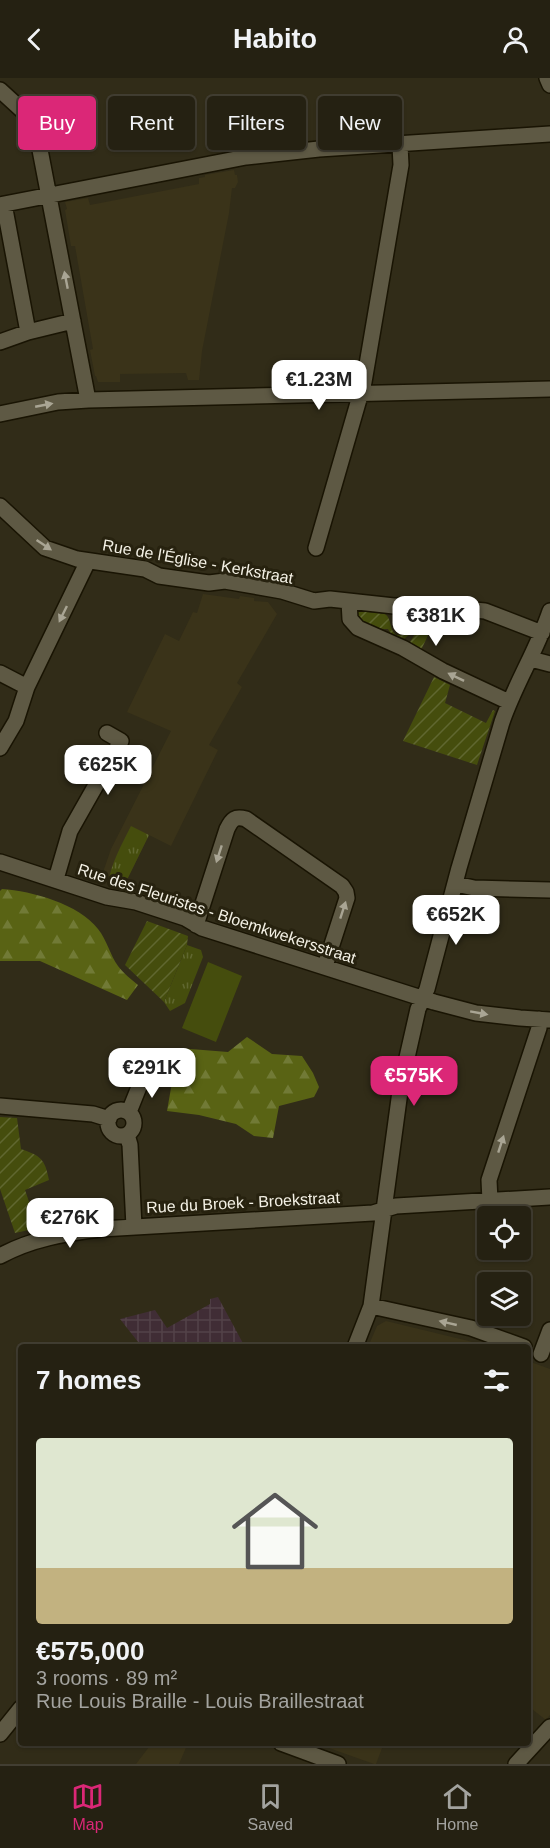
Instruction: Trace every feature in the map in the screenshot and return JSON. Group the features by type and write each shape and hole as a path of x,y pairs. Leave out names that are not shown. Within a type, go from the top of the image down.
{"street":[{"path":"547,78 550,85"},
{"path":"3,93 24,112 36,129 88,400"},
{"path":"402,145 550,134"},
{"path":"28,332 2,205 246,157 318,149"},
{"path":"316,548 361,393 401,165 400,150"},
{"path":"0,342 28,332 74,321"},
{"path":"0,414 58,402 88,400 550,389"},
{"name":"Rue de l'Église - Kerkstraat","path":"0,506 45,548 77,559 145,569 159,576 209,583 225,581 270,589 314,601 330,599 394,606 421,605 485,611 547,623"},
{"path":"0,748 16,721 27,687 88,561"},
{"path":"349,601 350,619 358,628 403,648 443,671 509,702"},
{"path":"356,1344 371,1306 401,1084 418,1009 509,702 547,623"},
{"path":"531,659 550,664"},
{"path":"0,674 27,687"},
{"path":"56,879 70,831 126,744 107,733"},
{"path":"196,925 227,828 232,820 238,817 246,819 342,886 346,892 347,898 325,966"},
{"name":"Rue des Fleuristes - Bloemkwekersstraat","path":"0,862 107,897 136,902 315,965 325,966 434,1002 476,1013 545,1019"},
{"path":"456,884 474,888 550,890"},
{"path":"490,1201 489,1180 539,1028 545,1019"},
{"path":"129,1112 119,1110 109,1119 111,1131 118,1136 131,1132 134,1122 129,1112 145,1072"},
{"path":"0,1106 93,1114 109,1119"},
{"path":"127,1135 130,1145 134,1227"},
{"name":"Rue du Broek - Broekstraat","path":"0,1256 36,1241 67,1233 373,1213 396,1206 550,1197"},
{"path":"371,1306 471,1328 516,1344"},
{"path":"540,1353 550,1330"},
{"path":"0,1734 18,1712"},
{"path":"516,1764 550,1727"},
{"path":"289,1746 338,1764"}],"shaded area":[{"path":"234,170 238,182 235,188 232,188 202,351 199,380 188,380 186,373 120,374 120,382 98,382 90,350 93,349 75,246 71,246 65,202 88,198 90,205 199,184 199,178 205,175"},
{"path":"203,594 239,599 240,596 254,598 254,601 268,602 277,614 237,683 242,687 209,745 218,750 171,846 149,835 123,888 100,881 111,849 171,731 127,712 165,634 179,641 193,612 197,613"},
{"path":"218,1297 243,1344 140,1344 120,1319 155,1310 167,1328 210,1304 210,1299"},
{"path":"386,1321 480,1344 369,1344 377,1326"},
{"path":"531,1362 550,1369 550,1715 546,1720 531,1708"},
{"path":"150,1746 187,1746 179,1764 136,1764"},
{"path":"323,1746 383,1746 374,1764"}],"green space":[{"path":"358,611 385,614 396,635 406,635 409,631 411,633 404,639 393,637 388,629 369,626 361,621 354,614"},
{"path":"424,617 435,621 421,650 412,647 410,642 417,631 418,619"},
{"path":"434,677 450,685 445,703 486,723 493,710 495,711 477,765 403,741"},
{"path":"131,826 149,835 123,888 108,884 109,876"},
{"path":"2,889 54,900 90,920 101,933 118,966 138,985 127,1000 40,961 0,961 0,891"},
{"path":"147,921 188,936 187,945 164,1002 125,965"},
{"path":"187,945 201,950 203,957 185,1003 170,1011 164,1002"},
{"path":"208,962 242,976 216,1042 182,1028"},
{"path":"247,1037 272,1054 302,1056 319,1087 314,1097 279,1106 273,1138 254,1136 236,1124 199,1115 167,1111 178,1048 228,1052"},
{"path":"0,1117 17,1118 21,1149 38,1156 46,1167 49,1180 25,1190 38,1228 15,1233 0,1189"}]}
